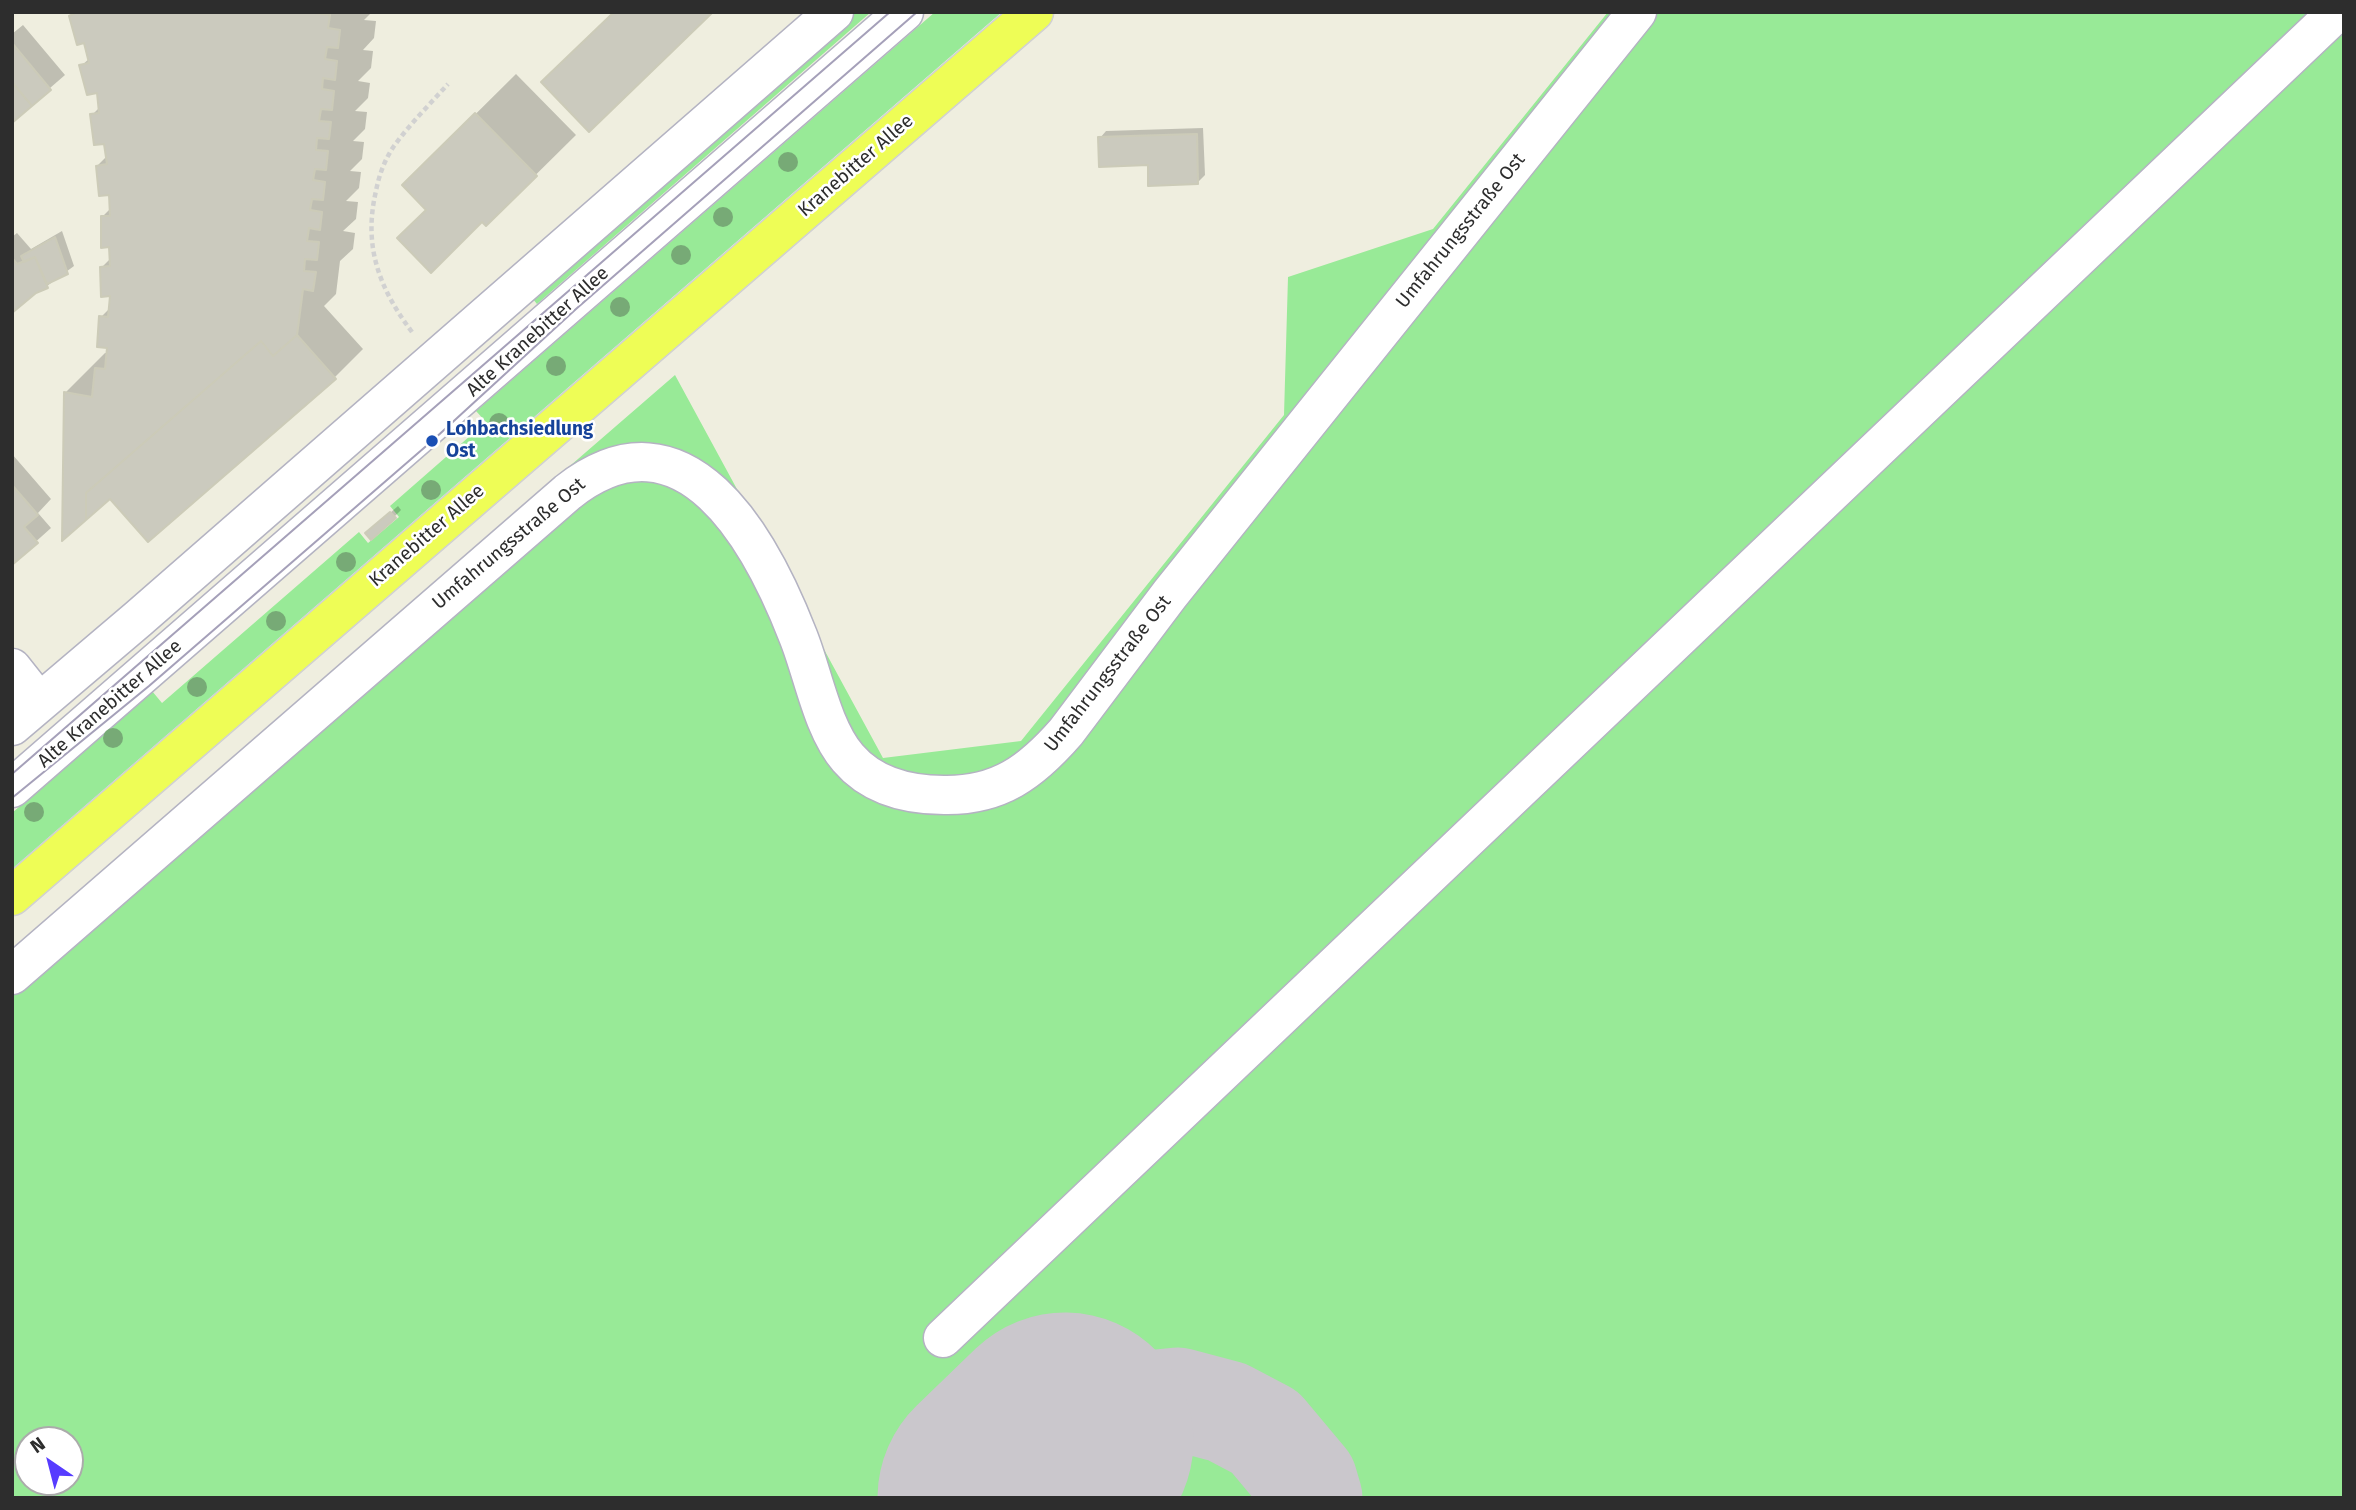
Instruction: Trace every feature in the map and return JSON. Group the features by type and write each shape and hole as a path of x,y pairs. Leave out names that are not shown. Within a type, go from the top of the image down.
{"main road":[{"name":"Kranebitter Allee","path":"12,897 1034,12"}],"street":[{"name":"Alte Kranebitter Allee","path":"12,788 904,12"},
{"name":"Umfahrungsstraße Ost","path":"12,975 568,492 587,477 619,463 638,461 672,468 709,490 734,516 752,543 797,635 835,737 846,756 860,771 888,787 935,795 978,794 1013,780 1047,754 1066,732 1170,594 1637,12"},
{"path":"943,1338 2337,12"},
{"path":"12,668 26,714 828,14"}],"path":[{"path":"434,360 390,299 371,247 371,214 380,174 393,147 447,84"}],"green space":[{"path":"852,12 871,12 537,304 528,293"},
{"path":"935,12 1002,12 12,869 12,813 152,691 162,703 359,532 368,543 399,517 390,506 486,422 476,411"},
{"path":"1608,12 2344,12 2344,1498 12,1498 12,949 675,375 883,758 1021,741 1284,415 1288,277 1433,229"}],"building":[{"path":"77,12 308,12 330,15 328,28 340,30 338,48 327,47 325,59 337,61 335,80 323,78 322,89 334,91 332,110 321,109 319,121 331,122 329,139 317,138 316,150 328,151 326,170 315,169 313,180 325,182 323,200 312,199 310,210 322,212 320,230 309,228 307,241 319,242 317,260 305,259 304,271 316,272 313,291 303,289 297,335 273,356 261,341 86,493 86,520 62,541 64,392 92,397 95,368 105,369 107,348 97,347 99,316 108,317 110,296 101,297 100,267 110,266 109,247 101,248 101,216 110,216 109,195 99,196 96,166 107,164 104,144 94,145 90,114 99,113 97,93 87,95 79,65 89,63 84,43 77,45 69,16"},
{"path":"614,12 713,12 589,132 541,82"},
{"path":"12,43 51,90 32,106 12,82"},
{"path":"12,82 32,106 12,123"},
{"path":"475,113 537,176 486,226 482,222 431,273 397,238 426,210 402,185"},
{"path":"1197,134 1198,184 1148,186 1148,165 1099,167 1098,137"},
{"path":"55,237 68,274 47,284 35,257 24,262 21,256"},
{"path":"35,257 48,288 36,293 12,313 12,258 17,264"},
{"path":"297,335 336,379 148,542 110,499 86,520 86,493 261,341 273,356"},
{"path":"12,485 38,515 24,527 38,543 12,565"},
{"path":"390,512 396,518 371,540 365,533"}],"taxiway":[{"path":"1065,1441 1073,1431 1128,1404 1178,1399 1227,1412 1265,1432 1306,1481 1311,1498"}],"runway":[{"path":"1006,1498 1065,1441"}],"tram line":[{"path":"12,774 890,12"},
{"path":"12,798 149,686 432,441 576,309 917,12"}],"place":[{"name":"Lohbachsiedlung Ost","path":"432,441"}]}
